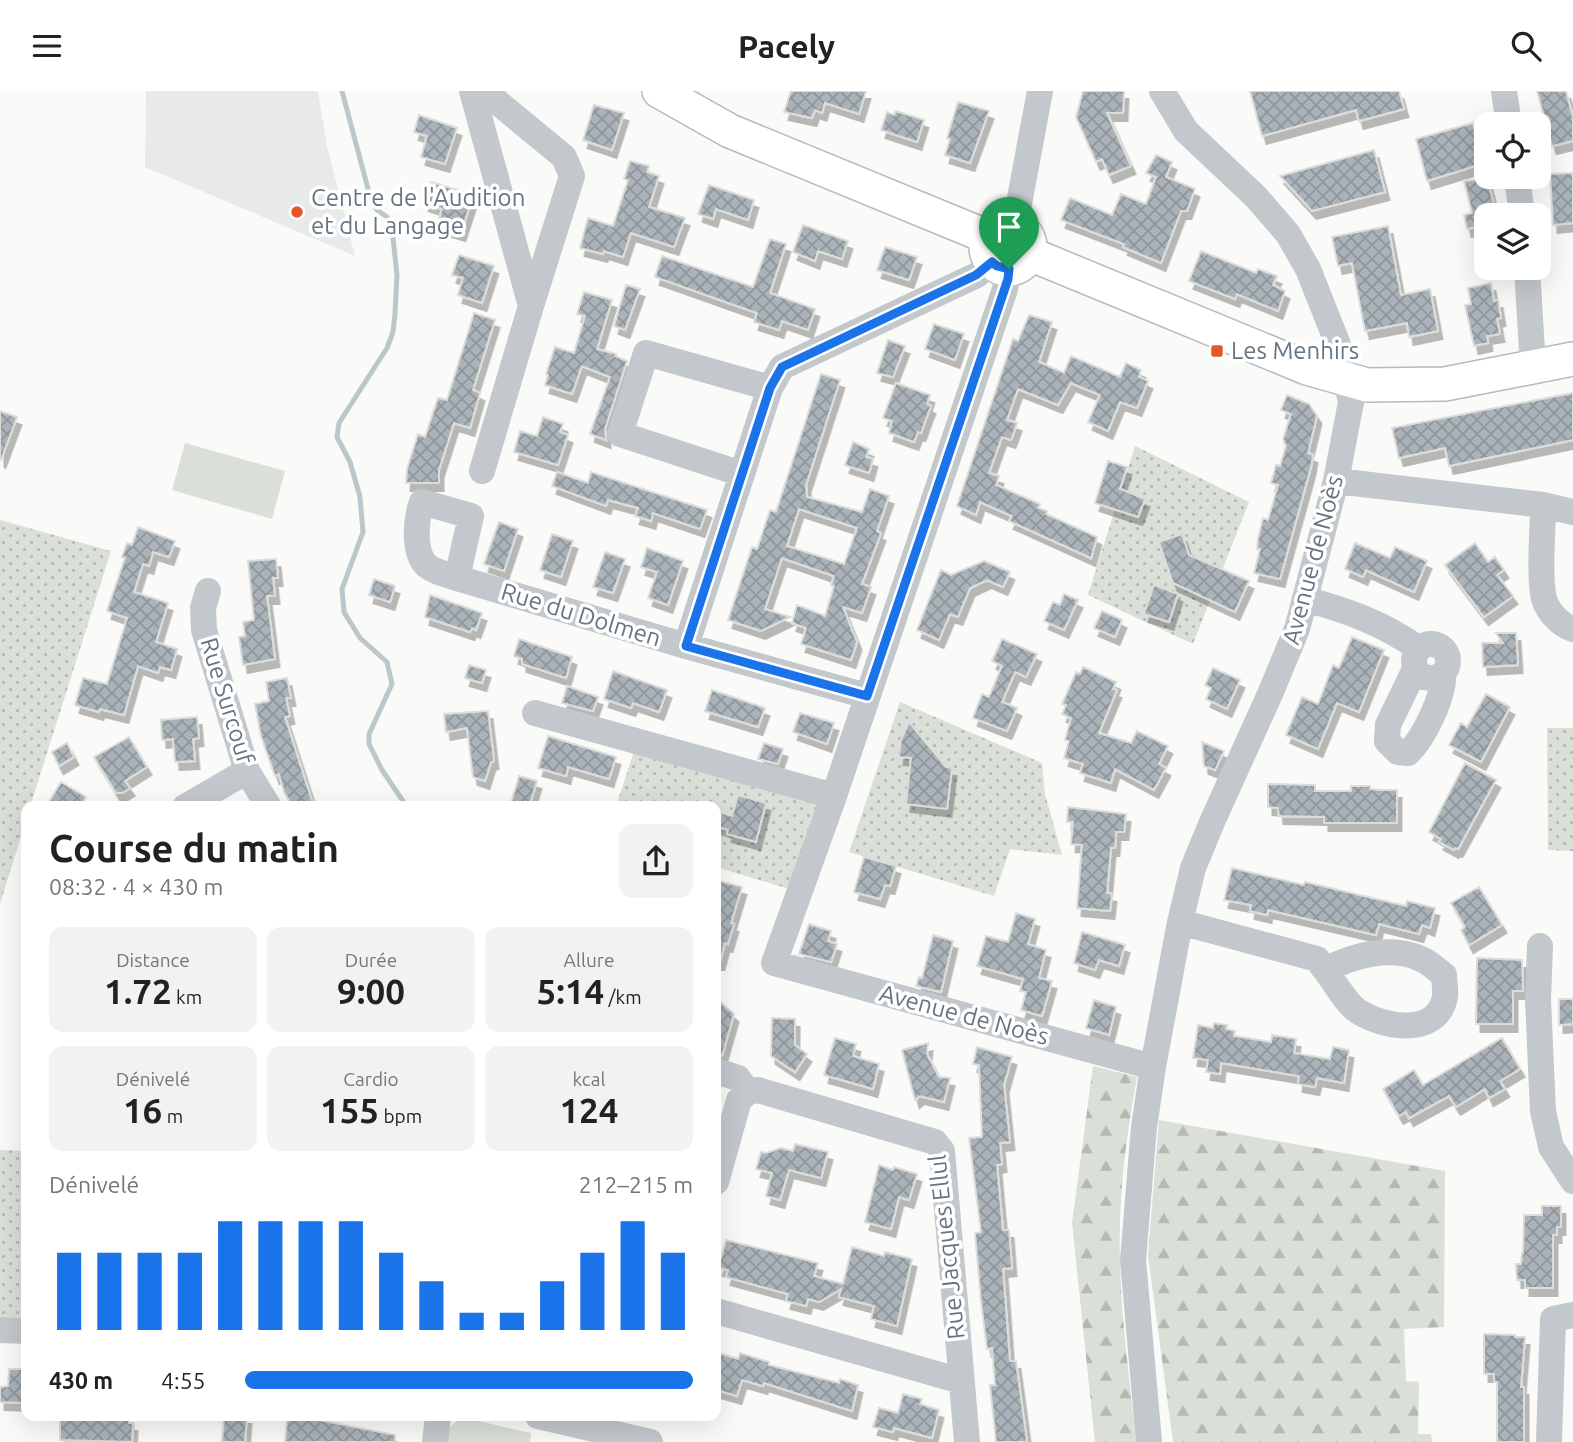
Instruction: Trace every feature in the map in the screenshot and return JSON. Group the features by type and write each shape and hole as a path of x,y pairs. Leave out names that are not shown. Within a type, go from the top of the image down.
{"main road":[{"path":"659,91 730,131 1007,249 1307,368 1344,380 1367,385 1445,384 1573,359"}],"street":[{"path":"473,91 531,306"},
{"path":"482,471 572,176 564,157 484,91"},
{"path":"535,712 834,796 1000,302 1007,249 1040,91"},
{"name":"Avenue de Noès","path":"1149,1442 1133,1260 1144,1127 1180,922 1193,868 1297,629 1336,481 1350,402 1337,342 1308,269 1288,234 1256,197 1186,131 1162,91"},
{"path":"1504,91 1507,112"},
{"path":"686,646 770,388 782,367 976,275 1007,249"},
{"path":"1528,280 1533,368"},
{"path":"741,474 620,434 646,353 770,388"},
{"path":"1336,481 1543,505 1573,512"},
{"path":"1543,505 1543,595 1550,611 1563,626 1573,629"},
{"name":"Rue du Dolmen","path":"457,578 867,696"},
{"name":"Rue Surcouf","path":"208,591 203,608 204,630 247,771 265,801"},
{"path":"1305,599 1339,609 1396,632 1417,659 1419,674 1434,678 1443,673 1444,686 1418,745 1408,753 1398,752 1387,741 1388,725 1417,659"},
{"path":"195,801 247,771"},
{"name":"Avenue de Noès","path":"834,796 774,963 1153,1067"},
{"path":"1180,922 1317,959 1325,970"},
{"path":"1540,946 1538,1000 1543,1111 1551,1147 1573,1181"},
{"name":"Rue Jacques Ellul","path":"721,1073 738,1078 747,1092 758,1090 771,1093 935,1142 942,1150 967,1442"},
{"path":"721,1164 739,1100 747,1092"},
{"name":"Rue Jacques Ellul","path":"721,1312 961,1381"},
{"path":"1557,1430 1563,1317"},
{"path":"0,1330 21,1331"},
{"path":"435,1442 437,1421"},
{"path":"560,1421 650,1442"}],"shaded area":[{"name":"Centre de l'Audition et du Langage","path":"146,91 318,91 327,146 355,256 145,167"}],"green space":[{"path":"185,443 285,471 272,519 172,490"},
{"path":"1135,446 1249,502 1193,644 1088,595"},
{"path":"0,520 111,551 32,801 21,801 21,836 0,904"},
{"path":"900,702 1042,763 1045,794 1062,855 1010,849 994,896 849,852"},
{"path":"1547,728 1573,728 1573,851 1548,850"},
{"path":"635,748 825,803 796,891 721,868 721,801 618,801"},
{"path":"1093,1066 1137,1077 1129,1122 1120,1214 1122,1305 1136,1442 1095,1442 1072,1223"},
{"path":"1159,1120 1445,1171 1444,1327 1404,1329 1406,1381 1419,1382 1418,1434 1431,1434 1432,1442 1173,1442 1148,1255"},
{"path":"0,1150 21,1151 21,1318 0,1317"},
{"path":"457,1421 478,1421 531,1433 530,1442 445,1442 448,1429"}],"building":[{"path":"791,91 866,91 859,114 825,103 822,113 815,110 812,118 784,112"},
{"path":"1083,91 1124,91 1123,113 1107,113 1131,166 1109,175 1102,159 1096,162 1076,117"},
{"path":"1250,91 1399,91 1404,109 1359,121 1356,110 1262,136"},
{"path":"1537,91 1566,91 1573,117 1573,141 1552,146 1551,112 1543,112"},
{"path":"958,102 989,111 970,163 945,155 950,139 947,138"},
{"path":"594,105 624,113 612,150 583,140"},
{"path":"896,111 924,120 917,142 881,130 887,112 894,115"},
{"path":"419,115 457,128 445,164 421,157 427,136 414,132"},
{"path":"1473,123 1474,166 1427,181 1416,139"},
{"path":"1374,150 1385,192 1312,211 1280,176"},
{"path":"1156,155 1172,162 1166,177 1195,189 1187,211 1181,211 1161,263 1123,247 1124,244 1061,220 1070,198 1112,215 1121,194 1146,204 1156,177 1146,173"},
{"path":"630,161 649,166 647,172 659,176 649,207 685,218 674,247 631,233 623,257 580,248 588,218 613,226 628,180 624,179"},
{"path":"1573,173 1573,223 1553,225 1551,174"},
{"path":"1474,180 1474,189 1490,189 1494,203 1474,203 1474,227 1467,229 1464,215 1472,213 1464,181"},
{"path":"431,182 467,193 466,197 472,199 461,233 437,226 442,209 424,203"},
{"path":"709,185 754,200 748,220 716,209 713,219 698,214"},
{"path":"803,225 848,241 842,259 818,251 815,261 793,252"},
{"path":"1388,226 1401,295 1430,289 1438,331 1409,337 1407,323 1365,331 1352,263 1338,266 1332,237"},
{"path":"770,239 786,244 770,293 815,309 808,330 782,321 779,330 754,322 757,313 655,277 662,256 753,287"},
{"path":"885,247 917,257 909,280 877,270"},
{"path":"1201,251 1256,273 1258,269 1277,276 1273,285 1285,291 1278,311 1237,294 1235,299 1189,281"},
{"path":"459,255 494,266 482,303 458,295 463,278 452,275"},
{"path":"1491,283 1494,301 1498,300 1501,318 1497,319 1500,334 1487,336 1488,343 1474,346 1465,305 1471,304 1468,288"},
{"path":"626,285 640,289 625,330 614,326"},
{"path":"584,292 612,300 597,349 616,354 615,356 627,361 605,429 606,440 590,434 610,377 582,366 572,394 545,385 555,347 574,353 585,316 577,314"},
{"path":"474,313 495,320 473,390 480,393 470,428 454,423 439,470 439,483 406,483 407,469 418,434 425,437 438,398 447,400"},
{"path":"1029,315 1052,322 1039,362 1064,373 1071,356 1120,377 1126,363 1141,370 1139,377 1148,381 1137,408 1120,402 1108,431 1088,422 1100,395 1071,383 1058,405 1018,389 1007,420 1017,423 1014,432 1011,440 1002,437 989,473 999,476 996,485 1040,504 1038,508 1047,511 1046,514 1097,537 1091,558 1009,521 1012,516 980,502 976,515 957,506 1013,339 1018,341"},
{"path":"934,324 964,334 955,360 925,349"},
{"path":"888,340 905,346 893,377 877,373"},
{"path":"821,374 840,380 806,485 807,497 862,512 870,489 889,496 877,531 881,533 862,584 871,587 862,613 843,607 857,642 851,660 801,644 806,628 792,623 797,605 825,616 834,586 831,585 834,576 782,558 765,609 790,617 761,631 728,620 752,547 757,549 770,510 776,512","holes":["799,509 857,528 844,564 787,546"]},
{"path":"896,383 930,395 927,404 931,406 921,433 918,432 914,442 889,433 892,421 883,418"},
{"path":"1573,393 1573,440 1449,466 1445,448 1399,458 1392,428"},
{"path":"1287,395 1309,404 1317,416 1308,453 1313,455 1311,467 1280,579 1254,573 1263,518 1268,520 1278,485 1271,483 1276,465 1280,466 1286,446 1283,439 1291,414 1281,410"},
{"path":"0,411 17,417 1,460 0,459"},
{"path":"543,417 563,424 560,432 568,435 558,465 514,452 520,431 537,436"},
{"path":"853,442 869,449 866,457 873,459 869,473 845,465"},
{"path":"1108,461 1127,467 1120,489 1145,499 1138,517 1095,503"},
{"path":"557,472 588,483 591,472 707,510 700,529 653,513 651,521 635,516 638,508 608,500 606,506 552,486"},
{"path":"499,522 518,529 504,571 484,564"},
{"path":"138,527 175,541 169,557 153,552 149,566 143,564 134,592 168,603 156,642 177,649 171,670 160,667 158,673 138,666 124,715 100,709 99,712 75,705 83,678 107,684 127,618 107,611 125,558 122,557 127,543 132,545"},
{"path":"552,534 573,541 561,577 540,570"},
{"path":"1182,534 1189,555 1249,581 1235,612 1173,583 1159,542"},
{"path":"1355,543 1390,558 1395,547 1427,561 1414,592 1366,570 1363,577 1345,569"},
{"path":"1475,543 1488,562 1495,557 1504,570 1497,575 1513,596 1484,617 1445,565"},
{"path":"647,548 683,561 668,605 648,598 657,572 641,567"},
{"path":"605,552 625,559 613,593 593,587"},
{"path":"276,559 278,578 273,578 275,596 267,596 275,659 243,665 239,637 245,636 243,622 254,620 248,561"},
{"path":"984,561 1010,572 1003,587 987,580 970,588 958,617 950,614 939,640 917,630 941,570 951,575"},
{"path":"374,579 395,586 390,602 369,595"},
{"path":"1154,585 1178,594 1169,622 1144,614"},
{"path":"1064,594 1078,600 1064,630 1044,621 1053,602 1060,605"},
{"path":"430,595 482,613 476,630 472,628 470,632 425,617"},
{"path":"1102,611 1122,620 1115,637 1094,628"},
{"path":"1496,633 1516,633 1518,665 1483,667 1482,643 1503,643"},
{"path":"1352,637 1384,650 1359,712 1337,703 1318,749 1286,735 1302,697 1318,704 1333,665 1339,668"},
{"path":"519,639 572,657 566,678 522,664 522,659 514,656"},
{"path":"1002,639 1037,654 1026,677 1015,672 1002,702 1017,708 1007,731 973,718 982,694 989,697 1002,666 992,661"},
{"path":"469,665 486,670 482,683 465,678"},
{"path":"1083,667 1116,682 1113,689 1117,690 1099,733 1131,743 1137,731 1168,746 1159,764 1166,768 1154,790 1115,769 1111,783 1080,773 1083,764 1064,758 1069,741 1065,740 1071,718 1062,714 1066,705 1062,704 1076,672 1080,674"},
{"path":"1213,668 1240,680 1227,709 1206,699 1211,688 1205,685"},
{"path":"613,671 667,690 659,712 633,703 631,708 604,699"},
{"path":"287,678 291,698 286,698 290,716 285,717 312,801 289,801 279,774 275,776 261,736 255,704 269,701 266,682"},
{"path":"567,686 598,697 593,711 562,703"},
{"path":"712,690 765,708 758,727 705,711"},
{"path":"1486,694 1510,707 1481,762 1449,745 1461,723 1467,727"},
{"path":"488,711 494,761 491,762 485,781 473,777 467,728 446,732 444,714"},
{"path":"800,713 834,723 827,744 793,732"},
{"path":"197,717 199,738 193,739 195,761 175,762 173,739 162,740 161,720"},
{"path":"909,722 946,767 952,768 947,809 906,804 911,758 899,757 901,740"},
{"path":"548,736 616,757 609,779 568,767 566,776 538,768"},
{"path":"129,737 147,767 125,781 130,788 116,793 94,757"},
{"path":"1202,742 1224,751 1215,770 1204,766"},
{"path":"67,743 74,757 59,766 52,752"},
{"path":"764,743 783,749 778,764 758,759"},
{"path":"1465,763 1496,780 1458,849 1454,850 1439,842 1441,839 1429,832"},
{"path":"519,776 537,781 531,801 512,801"},
{"path":"61,782 86,797 84,801 50,801"},
{"path":"1268,784 1315,785 1315,791 1351,791 1351,786 1397,790 1397,823 1324,823 1324,817 1279,816 1278,808 1268,807"},
{"path":"738,795 766,803 756,842 727,834 728,830 721,828 721,813 732,816"},
{"path":"1068,807 1126,814 1124,832 1116,832 1115,848 1111,848 1107,893 1112,894 1110,911 1077,908 1082,845 1071,844 1073,822 1067,822"},
{"path":"864,857 896,866 890,886 885,885 880,899 854,892"},
{"path":"1232,868 1406,906 1407,901 1435,908 1430,928 1422,925 1419,934 1379,924 1376,935 1268,910 1267,915 1250,911 1251,905 1224,900"},
{"path":"721,881 742,887 728,944 725,943 721,958"},
{"path":"1479,887 1502,925 1469,945 1461,930 1465,927 1451,903"},
{"path":"1016,913 1035,919 1028,944 1046,950 1039,978 1052,981 1042,1016 1021,1010 1026,992 1020,991 1023,979 977,966 986,936 1008,942"},
{"path":"809,924 831,931 828,941 837,944 831,962 799,954"},
{"path":"1082,932 1125,945 1119,966 1099,960 1095,970 1074,963"},
{"path":"933,935 953,941 941,992 916,986 919,977 922,978"},
{"path":"1477,958 1522,960 1523,991 1513,991 1513,1024 1476,1024"},
{"path":"1559,999 1573,999 1573,1024 1559,1025"},
{"path":"1094,1000 1116,1007 1109,1035 1086,1028"},
{"path":"721,1002 734,1014 721,1056"},
{"path":"772,1018 795,1019 795,1045 807,1054 795,1072 771,1056"},
{"path":"1214,1023 1227,1025 1226,1029 1235,1031 1234,1036 1271,1042 1272,1035 1296,1039 1294,1053 1330,1059 1333,1047 1349,1050 1344,1083 1317,1078 1315,1087 1298,1084 1299,1076 1221,1063 1220,1074 1206,1072 1208,1060 1193,1058 1198,1025 1213,1028"},
{"path":"835,1038 856,1044 853,1056 879,1064 873,1089 824,1075"},
{"path":"1502,1038 1520,1069 1500,1081 1505,1089 1489,1098 1485,1089 1456,1107 1449,1096 1409,1118 1406,1112 1399,1116 1383,1089 1414,1070 1423,1085"},
{"path":"928,1043 927,1054 939,1077 950,1078 944,1102 920,1096 915,1100 902,1050"},
{"path":"977,1047 1012,1057 1004,1085 1010,1142 1000,1143 1002,1164 997,1165 1003,1230 1009,1230 1012,1268 1003,1269 1010,1361 1016,1361 1027,1442 996,1442 990,1385 995,1385 992,1348 987,1349 981,1301 975,1233 981,1232 969,1138 982,1137 979,1065 973,1064"},
{"path":"795,1144 828,1152 821,1178 789,1170 780,1200 766,1196 772,1173 756,1169 761,1152 781,1148 793,1151"},
{"path":"879,1165 917,1174 909,1200 899,1197 891,1229 865,1222"},
{"path":"1542,1206 1561,1206 1561,1227 1557,1227 1557,1235 1553,1235 1553,1288 1525,1288 1525,1280 1517,1280 1516,1264 1521,1264 1523,1253 1524,1215 1542,1215"},
{"path":"726,1240 818,1263 814,1276 843,1284 852,1247 884,1256 885,1252 912,1259 897,1326 871,1319 874,1306 839,1297 841,1289 819,1302 808,1299 806,1306 786,1301 788,1294 726,1277 728,1270 721,1269"},
{"path":"1484,1334 1525,1337 1521,1387 1524,1387 1524,1442 1497,1442 1497,1382 1494,1382 1494,1374 1484,1374"},
{"path":"740,1353 769,1362 769,1365 839,1383 840,1379 858,1385 852,1411 764,1383 763,1386 742,1380 737,1396 721,1391 721,1354 738,1359"},
{"path":"9,1369 21,1369 21,1403 0,1402 0,1387 8,1386"},
{"path":"903,1394 922,1399 920,1404 939,1410 932,1438 894,1428 893,1432 873,1427 879,1408 898,1413"},
{"path":"60,1421 133,1423 132,1442 60,1440"},
{"path":"224,1421 247,1421 245,1442 222,1442"},
{"path":"287,1421 324,1421 395,1435 395,1442 285,1442"}],"waterway":[{"path":"342,91 371,200 377,210 387,217 392,228 397,275 393,332 387,348 339,423 337,437 350,462 360,497 363,532 342,589 344,612 360,638 387,662 392,684 369,734 369,744 382,770 403,801"}],"place":[{"name":"Centre de l'Audition et du Langage","path":"297,212"},
{"name":"Les Menhirs","path":"1217,351"}],"route":[{"path":"992,262 1002,269 1009,269 1008,279 867,696 686,646 770,388 782,367 976,275 992,262"}]}
